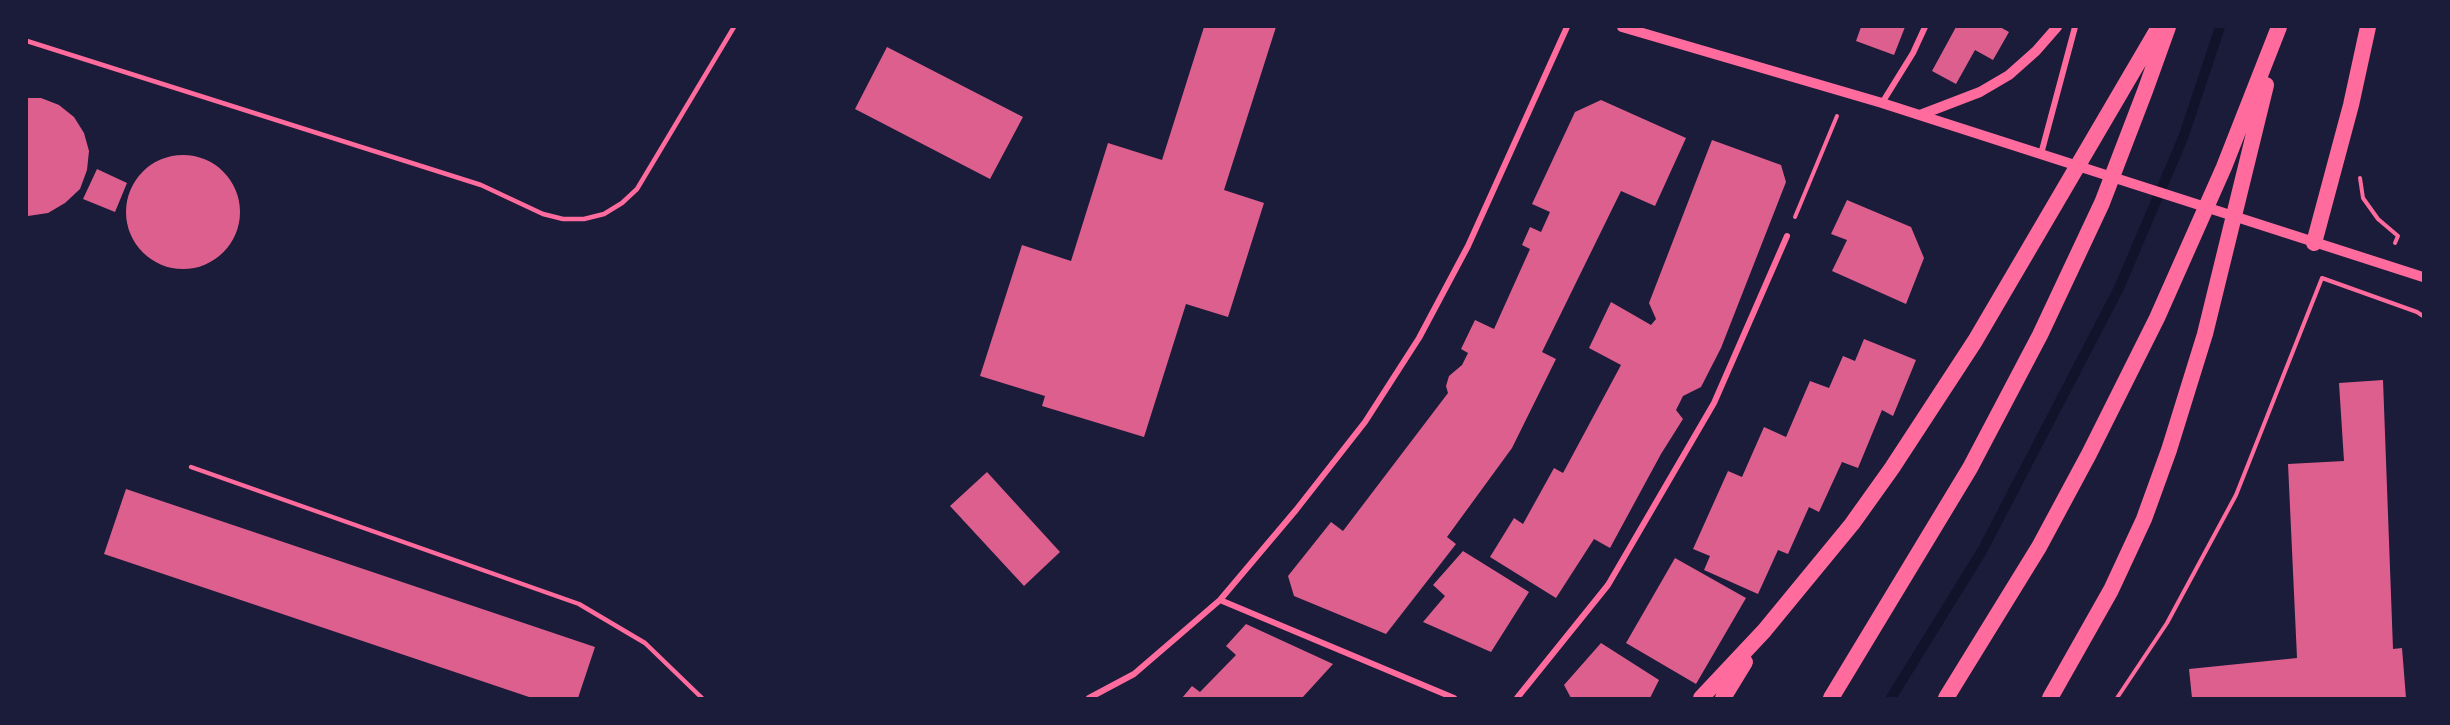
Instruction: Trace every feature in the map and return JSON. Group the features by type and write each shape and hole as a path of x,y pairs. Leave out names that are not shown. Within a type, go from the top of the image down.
{"highway":[{"path":"1701,698 1764,631 1852,524 1950,380 2047,221 2159,27"},
{"path":"1831,698 1970,468 2040,335 2102,203 2168,27"},
{"path":"1946,698 2039,547 2152,328 2224,167 2279,27"},
{"path":"2050,698 2111,590 2144,519 2169,450 2205,334 2279,27"},
{"path":"2314,243 2351,105 2368,27"},
{"path":"1724,698 1764,631"}],"street":[{"path":"1089,698 1134,674 1220,600 1296,510 1365,422 1419,338 1468,246 1567,27"},
{"path":"1622,27 1882,103 2423,277"},
{"path":"1882,103 1913,53 1925,27"},
{"path":"1920,115 1980,93 2010,75 2057,27"},
{"path":"2041,154 2075,27"},
{"path":"1517,698 1608,585 1714,403 1787,236"},
{"path":"1220,600 1454,698"}],"lane":[{"path":"27,41 481,185 543,214 563,219 584,219 604,214 622,203 637,189 734,27"},
{"path":"191,467 579,604 645,643 702,698"}],"path":[{"path":"1787,236 1847,93"},
{"path":"2360,177 2363,198 2378,219 2398,236 2376,298"},
{"path":"2117,698 2167,623 2236,495 2322,278 2423,316"}],"building":[{"path":"1204,27 1276,27 1224,190 1264,203 1228,317 1186,304 1144,437 1042,406 1045,396 980,376 1022,245 1071,261 1108,143 1162,160"},
{"path":"1861,27 1905,27 1894,55 1856,41"},
{"path":"1956,27 2000,27 2009,32 1993,60 1975,50 1956,84 1932,71"},
{"path":"887,47 1023,117 990,179 855,109"},
{"path":"27,98 41,98 59,105 74,117 84,133 89,151 87,170 80,189 65,203 48,213 28,216"},
{"path":"1601,100 1686,138 1655,206 1621,191 1542,352 1556,359 1512,448 1447,537 1456,544 1386,634 1294,596 1288,576 1331,522 1343,531 1448,393 1446,386 1449,376 1462,365 1468,353 1461,349 1475,320 1494,329 1530,249 1522,245 1530,227 1541,232 1550,212 1532,204 1575,112"},
{"path":"1712,140 1781,165 1786,182 1721,348 1701,387 1683,396 1676,410 1683,419 1661,454 1610,548 1594,539 1556,598 1490,557 1514,518 1523,524 1554,468 1563,473 1621,365 1589,348 1611,302 1651,325 1656,319 1649,303"},
{"path":"183,155 205,160 223,172 235,190 240,212 235,234 223,252 205,264 183,269 161,264 143,252 131,234 126,212 131,190 143,172 161,160"},
{"path":"97,169 127,183 115,212 83,199"},
{"path":"1847,200 1911,227 1924,258 1906,304 1832,271 1847,240 1831,234"},
{"path":"1864,339 1916,360 1893,416 1882,410 1858,468 1842,462 1819,512 1809,507 1788,554 1778,550 1758,594 1704,570 1710,556 1693,549 1728,471 1742,477 1764,427 1786,437 1810,381 1829,388 1843,356 1855,361"},
{"path":"2383,380 2393,649 2402,648 2406,698 2192,698 2189,669 2297,658 2288,464 2344,461 2339,383"},
{"path":"987,472 1060,552 1024,586 950,506"},
{"path":"126,489 595,647 578,698 532,698 104,554"},
{"path":"1463,551 1529,592 1491,652 1423,622 1445,596 1433,585"},
{"path":"1675,558 1746,598 1696,684 1626,643"},
{"path":"1246,624 1333,664 1302,698 1182,698 1192,686 1200,692 1236,655 1226,646"},
{"path":"1601,643 1659,680 1650,698 1571,698 1564,685"}],"waterway":[{"path":"1891,698 1982,551 2119,288 2183,138 2220,27"}]}
